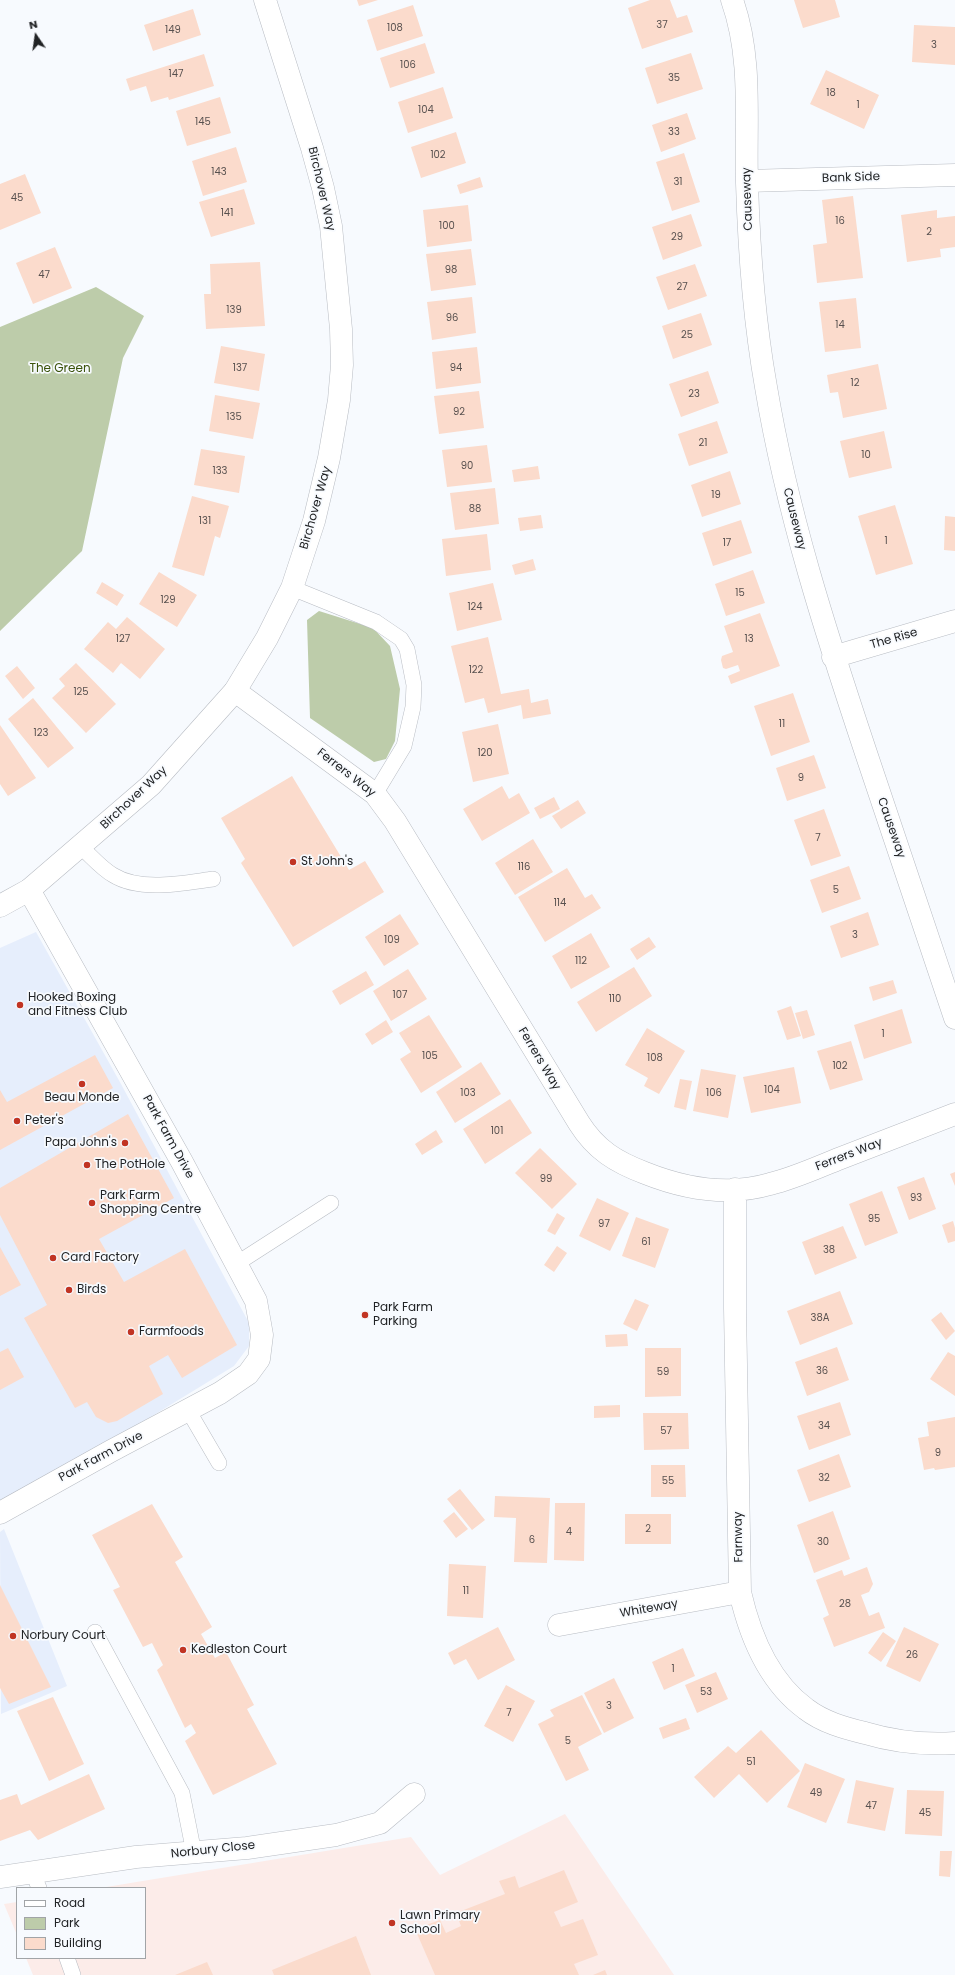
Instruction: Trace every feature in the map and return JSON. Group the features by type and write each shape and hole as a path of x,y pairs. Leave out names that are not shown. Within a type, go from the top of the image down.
{"street":[{"name":"Birchover Way","path":"0,906 29,890 81,847 151,785 235,691 267,638 292,588 314,521 329,458 339,400 342,365 341,329 331,226 323,188 265,0"},
{"name":"Causeway","path":"732,0 743,38 746,62 747,181 756,313 770,412 802,555 833,657 955,1018"},
{"name":"Bank Side","path":"747,181 955,175"},
{"name":"The Rise","path":"833,657 955,621"},
{"name":"Ferrers Way","path":"235,691 374,794 395,821 586,1134 610,1157 664,1181 692,1188 735,1190 752,1188 785,1180 955,1114"},
{"name":"Park Farm Drive","path":"0,1513 220,1393 248,1374 259,1359 262,1335 256,1301 182,1162 29,890"},
{"name":"Farnway","path":"735,1190 735,1308 740,1592 745,1618 756,1644 770,1670 788,1694 806,1710 832,1724 890,1740 929,1745 955,1743"},
{"name":"Whiteway","path":"558,1625 740,1592"},
{"name":"Norbury Close","path":"0,1877 36,1880 136,1857 194,1853 314,1839 336,1835 380,1823 414,1794"}],"lane":[{"path":"292,588 376,622 401,639 407,649 414,685 412,714 404,746 374,794"},
{"path":"81,847 113,876 138,884 176,884 213,879"},
{"path":"236,1264 331,1203"},
{"path":"188,1410 219,1463"},
{"path":"95,1632 182,1794 194,1853"},
{"path":"66,1959 73,1975"}],"shaded area":[{"name":"Park Farm Shopping Centre","path":"36,932 121,1084 249,1323 249,1346 234,1366 0,1509 0,948"},
{"path":"4,1529 67,1686 1,1714 0,1532"},
{"name":"Lawn Primary School","path":"565,1814 674,1975 33,1975 26,1959 146,1959 146,1887 106,1887 411,1837 440,1875"},
{"path":"16,1902 16,1933 4,1904"}],"green space":[{"name":"The Green","path":"96,287 144,316 123,358 82,551 0,631 0,327"},
{"path":"319,611 373,628 390,646 400,689 395,741 386,759 374,762 310,718 307,620"}],"building":[{"path":"357,0 378,0 359,6"},
{"path":"650,0 670,0 677,18 687,15 693,32 642,49 628,8"},
{"path":"794,0 835,0 840,17 803,28"},
{"path":"413,5 423,36 377,51 367,20"},
{"path":"193,9 201,35 153,51 144,25"},
{"path":"914,25 955,27 955,65 912,62"},
{"path":"425,43 435,73 390,88 380,58"},
{"path":"691,53 703,89 657,104 645,68"},
{"path":"204,54 214,86 169,100 168,97 151,102 146,86 130,91 126,79"},
{"path":"826,70 879,95 864,129 810,104"},
{"path":"443,87 453,118 408,133 398,102"},
{"path":"220,97 231,133 187,146 176,111"},
{"path":"687,113 696,139 661,152 652,125"},
{"path":"456,132 466,163 421,178 411,147"},
{"path":"236,147 247,182 203,196 192,161"},
{"path":"684,153 700,202 672,211 656,162"},
{"path":"25,174 41,213 0,230 0,184"},
{"path":"480,177 483,187 460,194 457,185"},
{"path":"244,189 255,224 211,237 199,202"},
{"path":"853,196 863,278 817,283 813,245 827,243 822,200"},
{"path":"468,205 472,241 427,247 423,210"},
{"path":"937,210 937,218 955,216 955,247 940,249 941,257 907,262 901,215"},
{"path":"691,214 702,246 663,260 652,227"},
{"path":"55,247 72,288 33,304 16,263"},
{"path":"471,249 476,285 431,291 426,254"},
{"path":"260,262 265,326 206,329 204,294 211,294 210,264"},
{"path":"695,264 707,296 668,310 656,277"},
{"path":"472,297 476,333 432,340 427,302"},
{"path":"856,298 861,348 825,352 819,302"},
{"path":"701,313 712,345 673,359 662,326"},
{"path":"221,346 265,354 259,391 214,383"},
{"path":"477,347 481,383 436,389 432,352"},
{"path":"878,364 887,409 843,418 838,392 830,393 827,375"},
{"path":"708,371 719,403 681,417 669,384"},
{"path":"479,391 484,428 439,434 434,396"},
{"path":"215,395 260,403 253,439 209,431"},
{"path":"717,421 728,453 689,466 678,434"},
{"path":"884,431 892,468 849,478 840,441"},
{"path":"487,445 492,482 447,487 442,450"},
{"path":"201,449 245,456 239,493 194,485"},
{"path":"538,466 540,479 514,482 512,470"},
{"path":"730,471 741,504 702,517 691,485"},
{"path":"495,488 499,524 455,530 450,493"},
{"path":"192,496 229,506 220,538 215,536 204,576 172,567"},
{"path":"895,505 913,564 876,575 858,516"},
{"path":"541,515 543,528 520,531 518,518"},
{"path":"945,516 955,517 955,551 944,550"},
{"path":"741,520 752,553 713,566 702,533"},
{"path":"487,534 491,570 446,576 442,539"},
{"path":"533,559 536,570 515,575 512,565"},
{"path":"753,570 765,603 726,616 715,584"},
{"path":"159,572 197,595 177,627 139,604"},
{"path":"102,582 124,595 117,606 96,593"},
{"path":"493,583 502,620 457,631 449,593"},
{"path":"760,613 780,666 731,684 728,676 740,671 738,665 726,669 723,668 721,660 722,656 733,652 724,626"},
{"path":"127,617 165,649 140,679 121,663 113,673 84,649 108,622 116,629"},
{"path":"488,637 501,694 529,689 531,703 548,699 551,714 523,719 521,705 488,713 484,698 465,703 451,646"},
{"path":"76,663 116,704 86,733 52,698 65,686 59,679"},
{"path":"17,666 35,688 23,699 5,676"},
{"path":"793,693 810,742 771,756 754,706"},
{"path":"33,698 74,748 48,768 8,719"},
{"path":"498,724 509,774 473,782 462,732"},
{"path":"0,725 36,778 8,796 0,784"},
{"path":"814,755 826,788 787,801 776,768"},
{"name":"St John's","path":"292,776 349,870 365,861 384,892 293,947 241,863 245,859 221,818"},
{"path":"502,786 509,799 519,793 530,813 482,841 463,809"},
{"path":"554,797 560,809 540,819 534,808"},
{"path":"578,800 586,813 561,829 552,816"},
{"path":"824,809 841,856 811,866 794,820"},
{"path":"533,839 553,872 515,895 495,863"},
{"path":"849,866 861,899 822,913 810,880"},
{"path":"567,868 585,898 592,894 601,908 545,942 518,897"},
{"path":"868,912 879,945 841,958 830,926"},
{"path":"400,914 419,944 384,966 365,937"},
{"path":"591,933 610,967 571,989 552,956"},
{"path":"649,937 656,947 637,960 630,949"},
{"path":"634,967 652,996 596,1032 577,1002"},
{"path":"408,969 427,999 391,1021 373,991"},
{"path":"366,971 374,985 340,1005 332,991"},
{"path":"893,980 897,993 873,1001 869,987"},
{"path":"791,1006 801,1036 787,1040 777,1011"},
{"path":"902,1009 912,1043 864,1059 854,1025"},
{"path":"807,1010 815,1035 803,1039 795,1013"},
{"path":"429,1015 462,1067 421,1093 400,1059 411,1052 399,1033"},
{"path":"386,1020 393,1032 372,1045 365,1034"},
{"path":"647,1028 685,1051 659,1094 644,1086 648,1078 625,1065"},
{"path":"851,1041 863,1080 830,1090 817,1051"},
{"path":"95,1055 113,1088 0,1150 0,1090 7,1102"},
{"path":"481,1062 501,1094 455,1123 436,1092"},
{"path":"794,1067 801,1103 751,1113 743,1077"},
{"path":"701,1069 736,1075 728,1118 693,1111"},
{"path":"680,1079 692,1081 686,1110 674,1107"},
{"path":"510,1099 532,1133 485,1164 463,1129"},
{"path":"128,1114 174,1198 99,1239 124,1282 185,1249 237,1345 182,1378 168,1355 149,1366 163,1394 117,1421 108,1423 96,1417 87,1402 75,1408 24,1318 47,1305 0,1215 0,1188"},
{"path":"436,1130 443,1142 422,1155 415,1144"},
{"path":"540,1148 577,1184 552,1209 515,1173"},
{"path":"955,1172 955,1186 950,1174"},
{"path":"924,1177 936,1209 909,1220 897,1187"},
{"path":"882,1191 898,1233 865,1246 849,1204"},
{"path":"597,1198 629,1213 610,1251 579,1236"},
{"path":"557,1213 565,1218 555,1235 547,1231"},
{"path":"636,1217 669,1229 655,1268 622,1256"},
{"path":"953,1221 955,1228 955,1241 948,1243 942,1225"},
{"path":"843,1226 857,1258 815,1275 802,1242"},
{"path":"557,1246 567,1253 554,1272 544,1265"},
{"path":"0,1247 21,1285 0,1296"},
{"path":"840,1291 853,1324 800,1345 787,1311"},
{"path":"635,1299 649,1305 637,1331 623,1324"},
{"path":"941,1312 955,1331 946,1340 931,1320"},
{"path":"627,1334 628,1346 606,1347 605,1335"},
{"path":"837,1347 849,1380 807,1396 795,1362"},
{"path":"8,1348 24,1377 0,1390 0,1352"},
{"path":"645,1348 681,1348 681,1396 645,1397"},
{"path":"948,1352 955,1356 955,1396 930,1379"},
{"path":"840,1402 851,1435 809,1450 797,1416"},
{"path":"620,1405 620,1417 594,1418 594,1406"},
{"path":"643,1413 688,1413 689,1449 644,1450"},
{"path":"955,1417 955,1467 924,1470 918,1438 929,1436 927,1422"},
{"path":"839,1454 851,1487 809,1502 797,1470"},
{"path":"651,1465 685,1465 686,1497 651,1497"},
{"path":"460,1489 485,1520 472,1530 447,1499"},
{"path":"495,1496 550,1498 547,1563 514,1562 516,1518 494,1517"},
{"path":"555,1503 585,1503 584,1561 554,1560"},
{"name":"Kedleston Court","path":"152,1504 183,1557 175,1562 212,1627 201,1634 215,1658 226,1652 254,1705 247,1709 277,1764 213,1795 185,1741 196,1733 191,1724 185,1728 157,1670 163,1665 152,1643 143,1647 113,1590 120,1587 92,1535"},
{"path":"833,1511 850,1559 814,1573 797,1525"},
{"path":"454,1512 468,1529 456,1538 443,1521"},
{"path":"625,1514 671,1514 671,1544 625,1544"},
{"path":"449,1564 486,1566 483,1618 447,1616"},
{"path":"867,1567 873,1584 869,1592 861,1595 869,1616 879,1612 885,1628 834,1647 823,1618 829,1615 816,1580 842,1570 844,1576"},
{"name":"Norbury Court","path":"0,1585 51,1687 9,1704 0,1688"},
{"path":"498,1627 515,1660 478,1680 466,1659 454,1665 448,1653"},
{"path":"904,1627 939,1644 920,1682 886,1666"},
{"path":"883,1632 896,1641 881,1662 868,1653"},
{"path":"683,1648 695,1676 664,1690 652,1662"},
{"path":"716,1672 728,1699 697,1713 685,1685"},
{"path":"614,1678 634,1718 604,1733 584,1693"},
{"path":"506,1685 535,1701 513,1742 484,1726"},
{"path":"582,1695 602,1734 578,1747 589,1770 566,1781 538,1724 554,1716 550,1710"},
{"path":"53,1697 84,1764 49,1781 17,1711"},
{"path":"686,1718 690,1729 663,1739 659,1728"},
{"path":"761,1730 800,1771 767,1803 739,1774 714,1798 694,1777 728,1746 736,1753"},
{"path":"805,1763 845,1779 826,1823 787,1807"},
{"path":"89,1774 105,1809 38,1840 30,1830 0,1841 0,1800 17,1794 21,1805"},
{"path":"856,1780 894,1788 885,1831 847,1823"},
{"path":"907,1790 944,1791 942,1836 905,1834"},
{"path":"940,1851 952,1851 950,1877 939,1876"},
{"path":"564,1870 578,1902 554,1912 561,1927 583,1919 598,1955 574,1964 579,1975 435,1975 415,1929 440,1920 446,1933 461,1926 456,1913 505,1894 499,1881 515,1876 519,1888"},
{"path":"356,1936 371,1975 274,1975 272,1970"},
{"path":"207,1962 213,1975 175,1975"},
{"path":"605,1970 607,1975 593,1975"}],"place":[{"name":"St John's","path":"293,862"},
{"name":"Hooked Boxing and Fitness Club","path":"20,1005"},
{"name":"Beau Monde","path":"82,1084"},
{"name":"Peter's","path":"17,1121"},
{"name":"Papa John's","path":"125,1143"},
{"name":"The PotHole","path":"87,1165"},
{"name":"Park Farm Shopping Centre","path":"92,1203"},
{"name":"Card Factory","path":"53,1258"},
{"name":"Birds","path":"69,1290"},
{"name":"Park Farm Parking","path":"365,1315"},
{"name":"Farmfoods","path":"131,1332"},
{"name":"Norbury Court","path":"13,1636"},
{"name":"Kedleston Court","path":"183,1650"},
{"name":"Lawn Primary School","path":"392,1923"}]}
